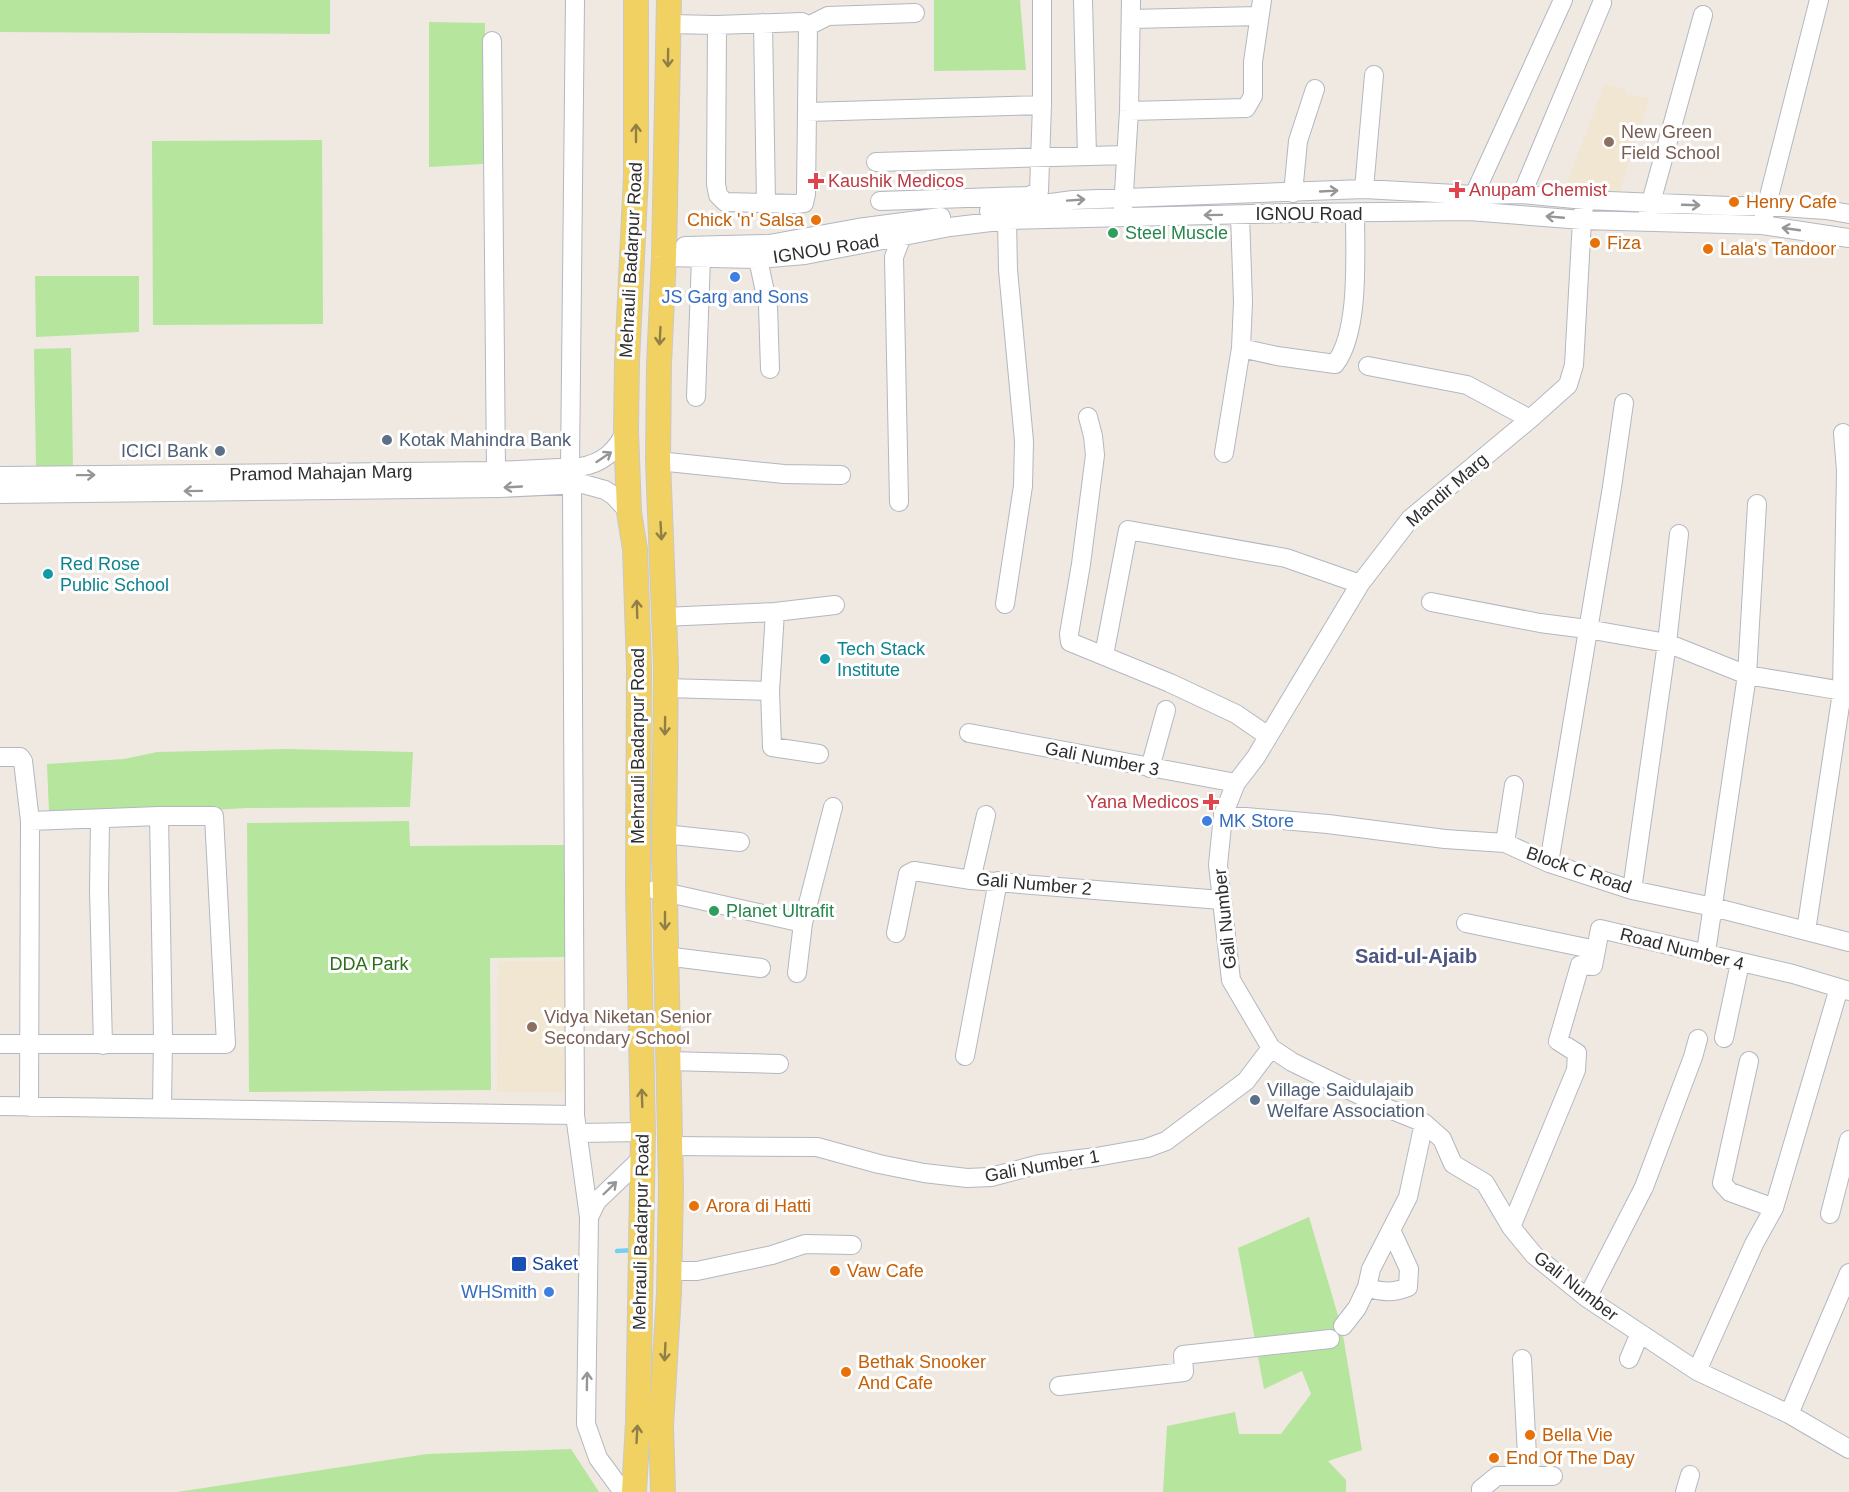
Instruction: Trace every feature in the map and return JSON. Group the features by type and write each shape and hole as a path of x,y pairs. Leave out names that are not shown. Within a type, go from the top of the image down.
{"main road":[{"name":"Mehrauli Badarpur Road","path":"634,1492 638,1423 643,1132 638,888 639,668 635,549 629,513 626,430 636,175 636,0"},
{"name":"Mehrauli Badarpur Road","path":"665,1491 661,1426 669,1271 670,1146 665,956 666,688 658,461 658,364 664,250 669,0"}],"street":[{"path":"575,0 571,475 576,1124 589,1217 586,1424 598,1458 623,1492"},
{"path":"880,201 1034,194 1039,191 1042,0"},
{"path":"1083,0 1087,156"},
{"path":"1123,217 1129,111 1131,0"},
{"path":"1474,195 1563,0"},
{"path":"1762,225 1820,0"},
{"path":"1522,194 1602,3"},
{"path":"1129,111 1246,108 1253,96 1253,62 1260,8 1131,19"},
{"path":"808,26 828,16 915,13"},
{"path":"1648,212 1703,15"},
{"path":"668,24 802,22 808,26"},
{"path":"763,23 766,203"},
{"path":"717,25 716,184 718,195 724,202 766,203 804,203 808,26"},
{"path":"492,41 496,471"},
{"path":"1364,189 1374,75"},
{"path":"1293,193 1298,141 1315,89"},
{"path":"807,112 1042,105"},
{"path":"876,162 1126,155"},
{"name":"IGNOU Road","path":"664,250 769,244 858,228 1042,203 1123,197 1364,189 1474,195 1522,194 1585,200 1648,212 1849,238"},
{"name":"Mandir Marg","path":"1223,815 1236,783 1268,736 1360,584 1410,519 1568,385 1572,375 1585,200"},
{"name":"IGNOU Road","path":"664,250 701,258 758,259 805,255 950,227 1007,220 1469,211 1582,220 1648,212 1766,206 1842,213"},
{"path":"1828,235 1842,213"},
{"path":"1224,453 1241,348 1243,302 1240,214"},
{"path":"1241,348 1276,356 1335,364 1345,344 1354,303 1355,214"},
{"path":"1005,604 1023,486 1024,441 1008,270 1007,220"},
{"path":"899,502 894,257 902,236"},
{"path":"696,397 701,258"},
{"path":"758,259 768,306 770,369"},
{"path":"1368,366 1467,386 1530,419"},
{"path":"1549,863 1612,487 1624,402"},
{"path":"1088,417 1095,455 1082,564 1069,634 1070,642 1236,714 1268,736"},
{"name":"Pramod Mahajan Marg","path":"0,494 27,485 378,481 571,475 600,461 616,448 626,430"},
{"path":"1806,931 1845,692 1846,471 1843,433"},
{"path":"658,461 784,474 841,475"},
{"name":"Pramod Mahajan Marg","path":"378,481 496,471 571,475 605,490 614,496 629,513"},
{"name":"Pramod Mahajan Marg","path":"0,476 27,485"},
{"path":"1706,952 1747,675 1757,504"},
{"path":"1104,655 1128,530 1286,558 1360,584"},
{"path":"1632,890 1667,643 1679,534"},
{"path":"1431,602 1540,623 1667,643 1747,675 1845,692"},
{"path":"664,617 775,612 835,605"},
{"path":"775,612 770,691 772,747 819,754"},
{"path":"666,688 770,691"},
{"path":"1150,768 1166,710"},
{"name":"Gali Number 3","path":"969,733 1236,783"},
{"path":"0,757 20,757 23,761 30,821 29,1107"},
{"path":"1505,843 1514,785"},
{"path":"797,973 803,923 833,807"},
{"path":"971,879 986,814"},
{"name":"Block C Road","path":"1223,815 1328,824 1445,839 1505,843 1549,863 1632,890 1713,907 1849,942"},
{"name":"Gali Number","path":"1223,815 1218,865 1231,980 1271,1048 1292,1062 1382,1106 1424,1123 1442,1138 1453,1164 1485,1183 1511,1227 1534,1255 1587,1298 1697,1371 1789,1414 1849,1449"},
{"path":"159,816 162,1108"},
{"path":"0,1044 226,1044 214,816 30,821"},
{"path":"100,819 99,890 103,1045"},
{"path":"664,834 740,842"},
{"name":"Gali Number 2","path":"896,933 910,872 1221,900"},
{"path":"965,1056 998,881"},
{"path":"638,888 665,891 803,923"},
{"path":"1466,924 1596,950"},
{"name":"Road Number 4","path":"1511,1227 1576,1070 1577,1053 1558,1041 1580,965 1593,966 1600,929 1706,952 1740,963 1793,974 1844,990"},
{"path":"665,956 761,968"},
{"path":"1724,1038 1740,963"},
{"path":"1697,1371 1754,1244 1774,1208 1844,990"},
{"path":"1587,1298 1644,1187 1698,1039"},
{"name":"Gali Number 1","path":"670,1146 817,1147 879,1164 924,1173 967,1178 991,1177 1040,1164 1137,1149 1166,1141 1246,1081 1271,1048"},
{"path":"668,1061 778,1064"},
{"path":"1749,1061 1722,1182 1730,1192 1774,1208"},
{"path":"0,1106 398,1113 576,1124 643,1132"},
{"path":"1343,1326 1357,1308 1367,1287 1371,1269 1408,1197 1424,1123"},
{"path":"1830,1214 1849,1140"},
{"path":"589,1217 597,1202 643,1156"},
{"path":"1367,1287 1396,1292 1408,1287 1409,1269 1391,1230"},
{"path":"669,1271 697,1271 772,1255 805,1244 852,1245"},
{"path":"1789,1414 1849,1273"},
{"path":"1629,1359 1640,1333"},
{"path":"1059,1386 1184,1372 1184,1355 1330,1339"},
{"path":"1522,1359 1528,1475"},
{"path":"1481,1492 1481,1489 1497,1476 1553,1476"}],"shaded area":[{"name":"New Green Field School","path":"1605,83 1627,91 1626,95 1649,98 1618,197 1593,194 1566,186"},
{"name":"Vidya Niketan Senior Secondary School","path":"498,961 566,961 566,1092 497,1092"}],"green space":[{"path":"0,0 330,0 330,34 0,32"},
{"path":"934,0 1020,0 1026,70 934,71"},
{"path":"429,22 485,23 483,164 429,167"},
{"path":"322,140 323,324 153,325 152,141"},
{"path":"35,276 139,276 139,332 36,337"},
{"path":"71,348 73,467 36,468 34,349"},
{"path":"287,749 413,752 410,807 246,808 133,815 49,812 47,764 124,759 157,752"},
{"name":"DDA Park","path":"409,821 410,846 565,845 566,957 490,958 491,1090 249,1092 247,823"},
{"path":"1309,1217 1342,1329 1362,1450 1328,1461 1346,1480 1346,1492 1163,1492 1167,1426 1235,1412 1239,1434 1281,1434 1311,1394 1302,1371 1264,1389 1238,1248"},
{"path":"571,1449 599,1492 177,1492 427,1454"}],"waterway":[{"path":"617,1251 634,1250"}],"place":[{"name":"New Green Field School","path":"1609,142"},
{"name":"Kaushik Medicos","path":"816,181"},
{"name":"Anupam Chemist","path":"1457,190"},
{"name":"Henry Cafe","path":"1734,202"},
{"name":"Chick 'n' Salsa","path":"816,220"},
{"name":"Steel Muscle","path":"1113,233"},
{"name":"Fiza","path":"1595,243"},
{"name":"Lala's Tandoor","path":"1708,249"},
{"name":"JS Garg and Sons","path":"735,277"},
{"name":"Kotak Mahindra Bank","path":"387,440"},
{"name":"ICICI Bank","path":"220,451"},
{"name":"Red Rose Public School","path":"48,574"},
{"name":"Tech Stack Institute","path":"825,659"},
{"name":"Yana Medicos","path":"1211,802"},
{"name":"MK Store","path":"1207,821"},
{"name":"Planet Ultrafit","path":"714,911"},
{"name":"Vidya Niketan Senior Secondary School","path":"532,1027"},
{"name":"Village Saidulajaib Welfare Association","path":"1255,1100"},
{"name":"Arora di Hatti","path":"694,1206"},
{"name":"Saket","path":"519,1264"},
{"name":"Vaw Cafe","path":"835,1271"},
{"name":"WHSmith","path":"549,1292"},
{"name":"Bethak Snooker And Cafe","path":"846,1372"},
{"name":"Bella Vie","path":"1530,1435"},
{"name":"End Of The Day","path":"1494,1458"}],"district":[{"name":"Said-ul-Ajaib","path":"1416,956"}]}
